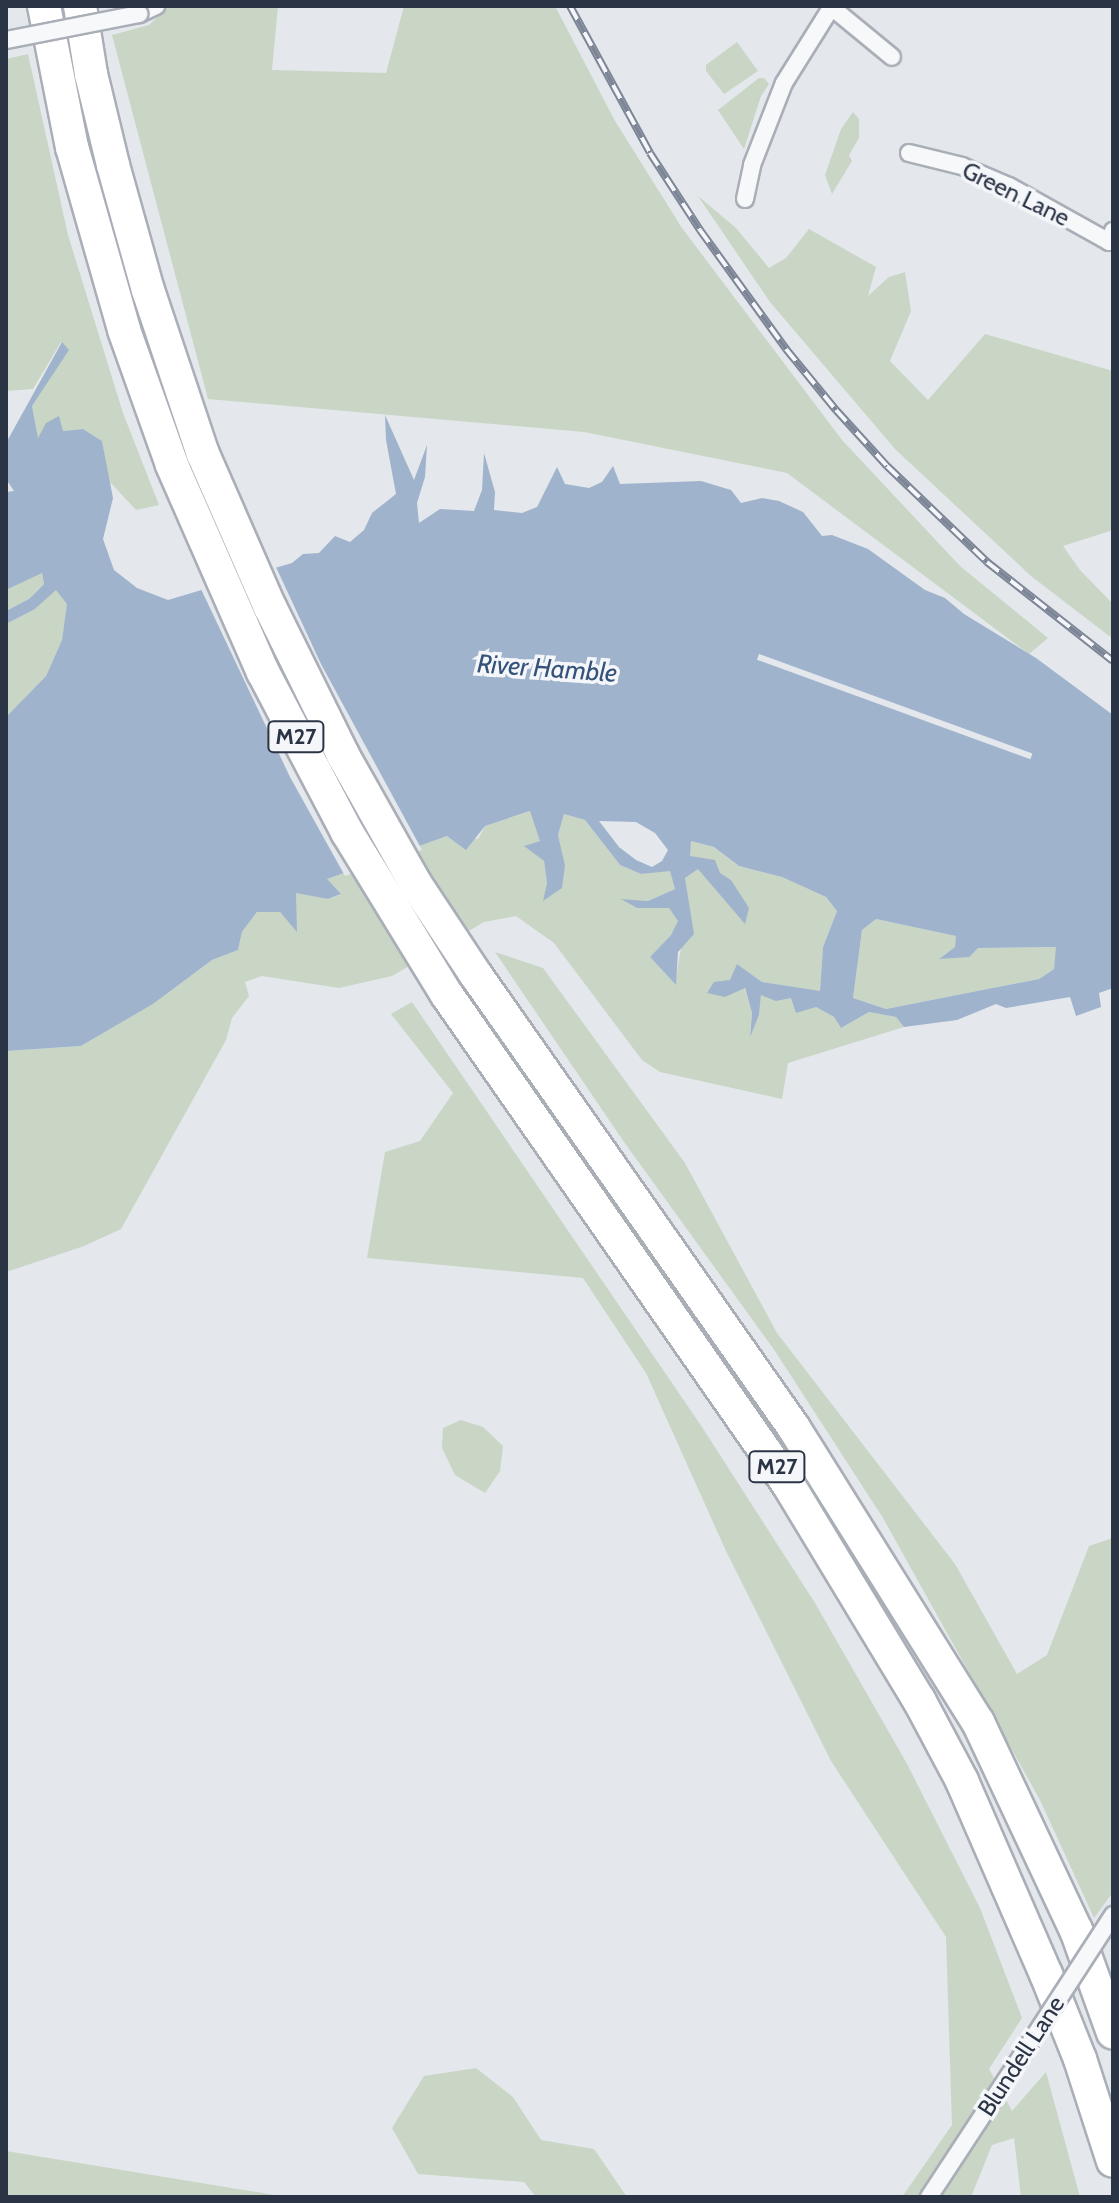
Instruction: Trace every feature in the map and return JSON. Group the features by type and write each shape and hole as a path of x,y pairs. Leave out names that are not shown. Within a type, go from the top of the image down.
{"highway":[{"name":"M27","path":"44,6 59,93 124,330 172,465 232,607 304,753 375,882 447,995 788,1484 919,1700 962,1781 1046,1974 1080,2059 1113,2161"},
{"name":"M27","path":"80,6 91,74 113,165 148,290 203,454 244,552 343,755 415,883 476,975 794,1428 970,1709 1076,1930 1113,2033"}],"street":[{"path":"6,40 139,14 156,6"},
{"path":"745,199 752,165 784,83 830,7 892,57"},
{"name":"Green Lane","path":"909,153 962,166 1014,188 1109,242 1113,231"},
{"name":"Blundell Lane","path":"929,2197 1113,1915"}],"green space":[{"path":"169,6 278,6 272,70 386,73 404,6 555,6 615,121 682,228 842,440 960,566 1048,638 1029,654 787,473 584,432 208,399 112,35 149,25"},
{"path":"737,42 758,71 724,94 706,71 706,65"},
{"path":"28,54 68,235 123,413 159,505 136,510 109,481 102,441 83,429 63,431 38,440 32,406 68,350 61,342 33,389 6,391 6,59"},
{"path":"759,78 764,78 769,84 761,96 744,149 718,110"},
{"path":"853,112 859,119 859,138 849,155 852,161 832,194 825,175 841,129"},
{"path":"698,196 736,228 769,268 786,258 809,229 876,267 868,296 889,277 905,272 911,311 890,361 928,400 985,334 1113,371 1113,530 1063,546 1080,570 1113,604 1113,639 1031,576 895,449 770,302"},
{"path":"42,572 44,584 29,599 6,611 6,590"},
{"path":"56,589 68,604 62,640 46,676 6,717 6,624 35,609"},
{"path":"531,811 541,841 525,846 544,861 547,883 544,900 565,865 558,835 564,814 585,820 620,865 641,874 670,870 675,889 648,901 624,900 637,908 669,908 679,921 671,935 650,957 675,984 688,905 685,878 698,868 719,891 731,880 689,856 691,841 714,847 739,866 782,877 826,897 837,911 823,947 820,992 762,982 737,964 752,1013 750,1034 759,1015 761,994 791,997 816,1007 834,1017 841,1028 869,1012 896,1017 904,1027 788,1063 782,1099 660,1072 642,1060 554,943 516,916 484,922 392,976 339,988 262,976 245,982 249,996 232,1018 226,1040 121,1229 84,1246 6,1272 6,1051 81,1046 153,1004 212,960 238,950 242,932 257,912 280,912 296,930 295,892 328,899 340,895 326,879 447,836 478,839 485,826"},
{"path":"876,919 957,936 955,947 940,958 978,948 1057,947 1054,969 1039,979 886,1009 853,998 862,930"},
{"path":"495,952 543,968 685,1163 777,1333 955,1564 1017,1674 1047,1655 1089,1546 1113,1538 1113,1892 1094,1918 1040,1800 883,1518 775,1351 624,1142"},
{"path":"412,1002 702,1427 815,1603 906,1762 980,1908 1022,2018 989,2069 1012,2111 1046,2072 1080,2197 1021,2197 1014,2138 992,2145 971,2197 902,2197 952,2125 946,1937 831,1761 726,1551 646,1373 583,1278 367,1258 385,1152 420,1141 453,1093 391,1014"},
{"path":"461,1420 483,1427 503,1446 500,1471 485,1493 455,1475 442,1448 443,1428"},
{"path":"476,2068 513,2097 541,2140 594,2149 627,2197 536,2197 524,2182 418,2174 392,2128 424,2076"},
{"path":"6,2151 287,2197 6,2197"}],"water":[{"name":"River Hamble","path":"62,342 69,350 32,406 38,438 46,423 59,416 63,431 83,429 102,441 113,498 103,539 114,570 137,588 168,600 292,563 303,554 319,553 335,536 350,542 364,530 372,513 396,494 386,440 385,415 414,480 427,445 425,477 417,503 419,523 440,509 474,511 482,490 484,453 495,492 494,510 522,513 537,507 557,467 565,484 589,488 602,482 613,466 620,484 701,481 731,490 741,503 762,498 779,501 803,512 822,536 832,535 868,549 925,590 945,598 964,614 1036,658 1113,715 1113,988 1099,993 1101,1007 1076,1016 1070,997 1006,1008 996,1004 957,1020 904,1027 896,1017 869,1012 841,1028 834,1017 816,1007 796,1013 791,998 776,1001 761,995 759,1015 750,1037 752,1013 745,988 725,997 707,993 714,982 730,980 737,964 762,982 820,991 823,947 837,911 826,897 782,877 739,866 714,847 691,841 690,856 715,860 720,873 731,880 749,908 745,924 698,869 685,878 694,934 678,952 676,985 650,957 671,935 678,921 669,908 637,908 621,899 648,901 675,889 670,871 641,874 620,865 585,820 564,814 558,835 565,865 562,888 543,901 547,883 544,861 524,846 540,841 530,811 485,826 466,850 447,836 327,879 341,894 328,899 296,893 297,932 280,912 257,912 242,932 238,950 212,960 153,1004 81,1046 6,1051 6,717 46,676 62,640 67,604 56,590 35,609 6,624 6,611 29,599 44,584 42,573 6,590 6,492 14,491 6,479 6,443","holes":["599,821 636,822 655,833 668,850 662,861 652,867 619,847","876,919 956,936 955,947 939,959 969,957 978,948 1056,947 1054,969 1039,979 886,1009 853,998 862,930"]}],"pier":[{"path":"275,565 321,664 422,850 345,876 290,777 201,589"},
{"path":"759,654 1032,754 1030,759 757,660"}],"railway":[{"path":"570,6 650,153 700,230 786,349 836,410 887,466 987,562 1113,661"}]}
